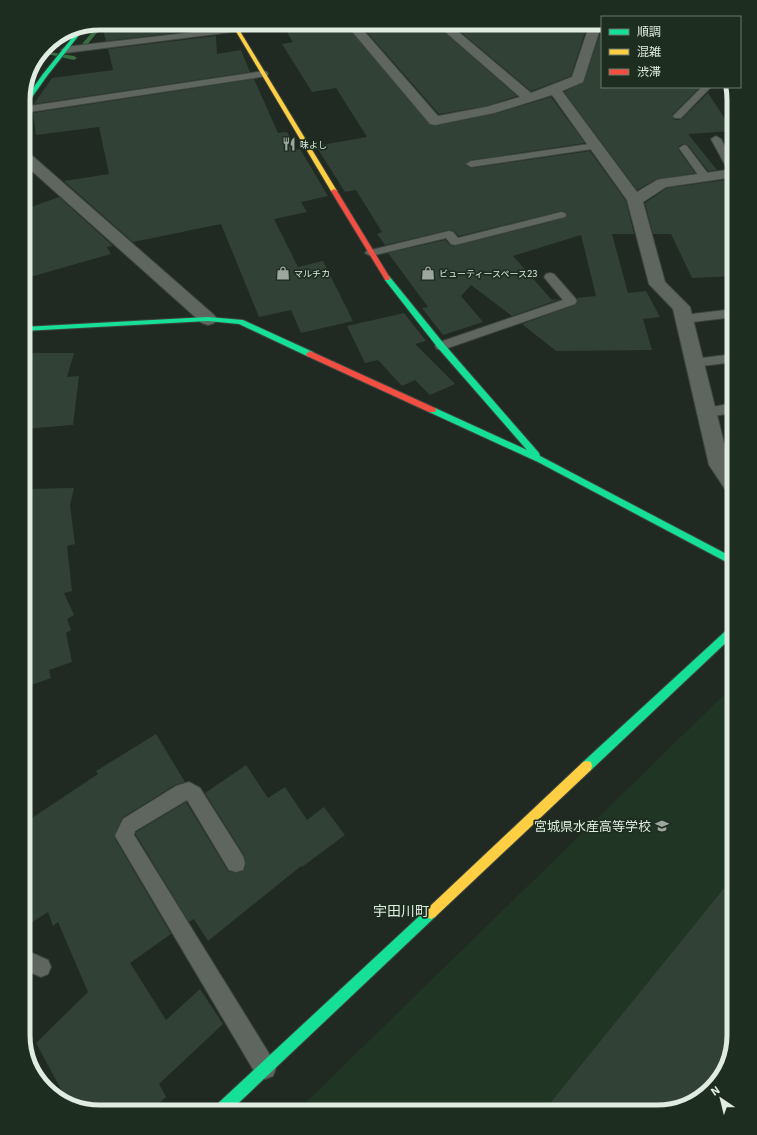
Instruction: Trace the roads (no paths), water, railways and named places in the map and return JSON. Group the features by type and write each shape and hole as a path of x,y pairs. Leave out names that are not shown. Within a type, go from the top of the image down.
{"main road":[{"path":"237,30 383,272 441,346 540,460"},
{"path":"30,96 78,34"},
{"path":"30,330 208,319 240,322 540,460 727,558"},
{"path":"226,1105 727,636"}],"street":[{"path":"357,30 435,121 460,117 529,98 555,90 578,80 594,30"},
{"path":"450,30 529,98"},
{"path":"555,90 635,200 657,284 681,307 719,465 727,476"},
{"path":"30,161 208,319"},
{"path":"635,200 662,183 727,174"}],"lane":[{"path":"62,53 209,30"},
{"path":"30,109 264,74"},
{"path":"678,116 706,88"},
{"path":"716,139 727,160"},
{"path":"471,164 596,146"},
{"path":"684,148 705,177"},
{"path":"372,253 449,234 455,242 561,215"},
{"path":"441,346 570,301 550,277"},
{"path":"684,319 727,314"},
{"path":"694,363 727,359"},
{"path":"706,412 727,409"},
{"path":"236,863 194,794 189,790 182,792 129,825 124,836 265,1068"},
{"path":"30,962 41,967"}],"waterway":[{"path":"84,45 97,30"},
{"path":"48,53 74,58"}],"place":[{"name":"味よし","path":"289,144"},
{"name":"マルチカ","path":"283,273"},
{"name":"ビューティースペース23","path":"428,273"},
{"name":"宮城県水産高等学校","path":"662,826"}],"district":[{"name":"宇田川町","path":"401,911"}]}
